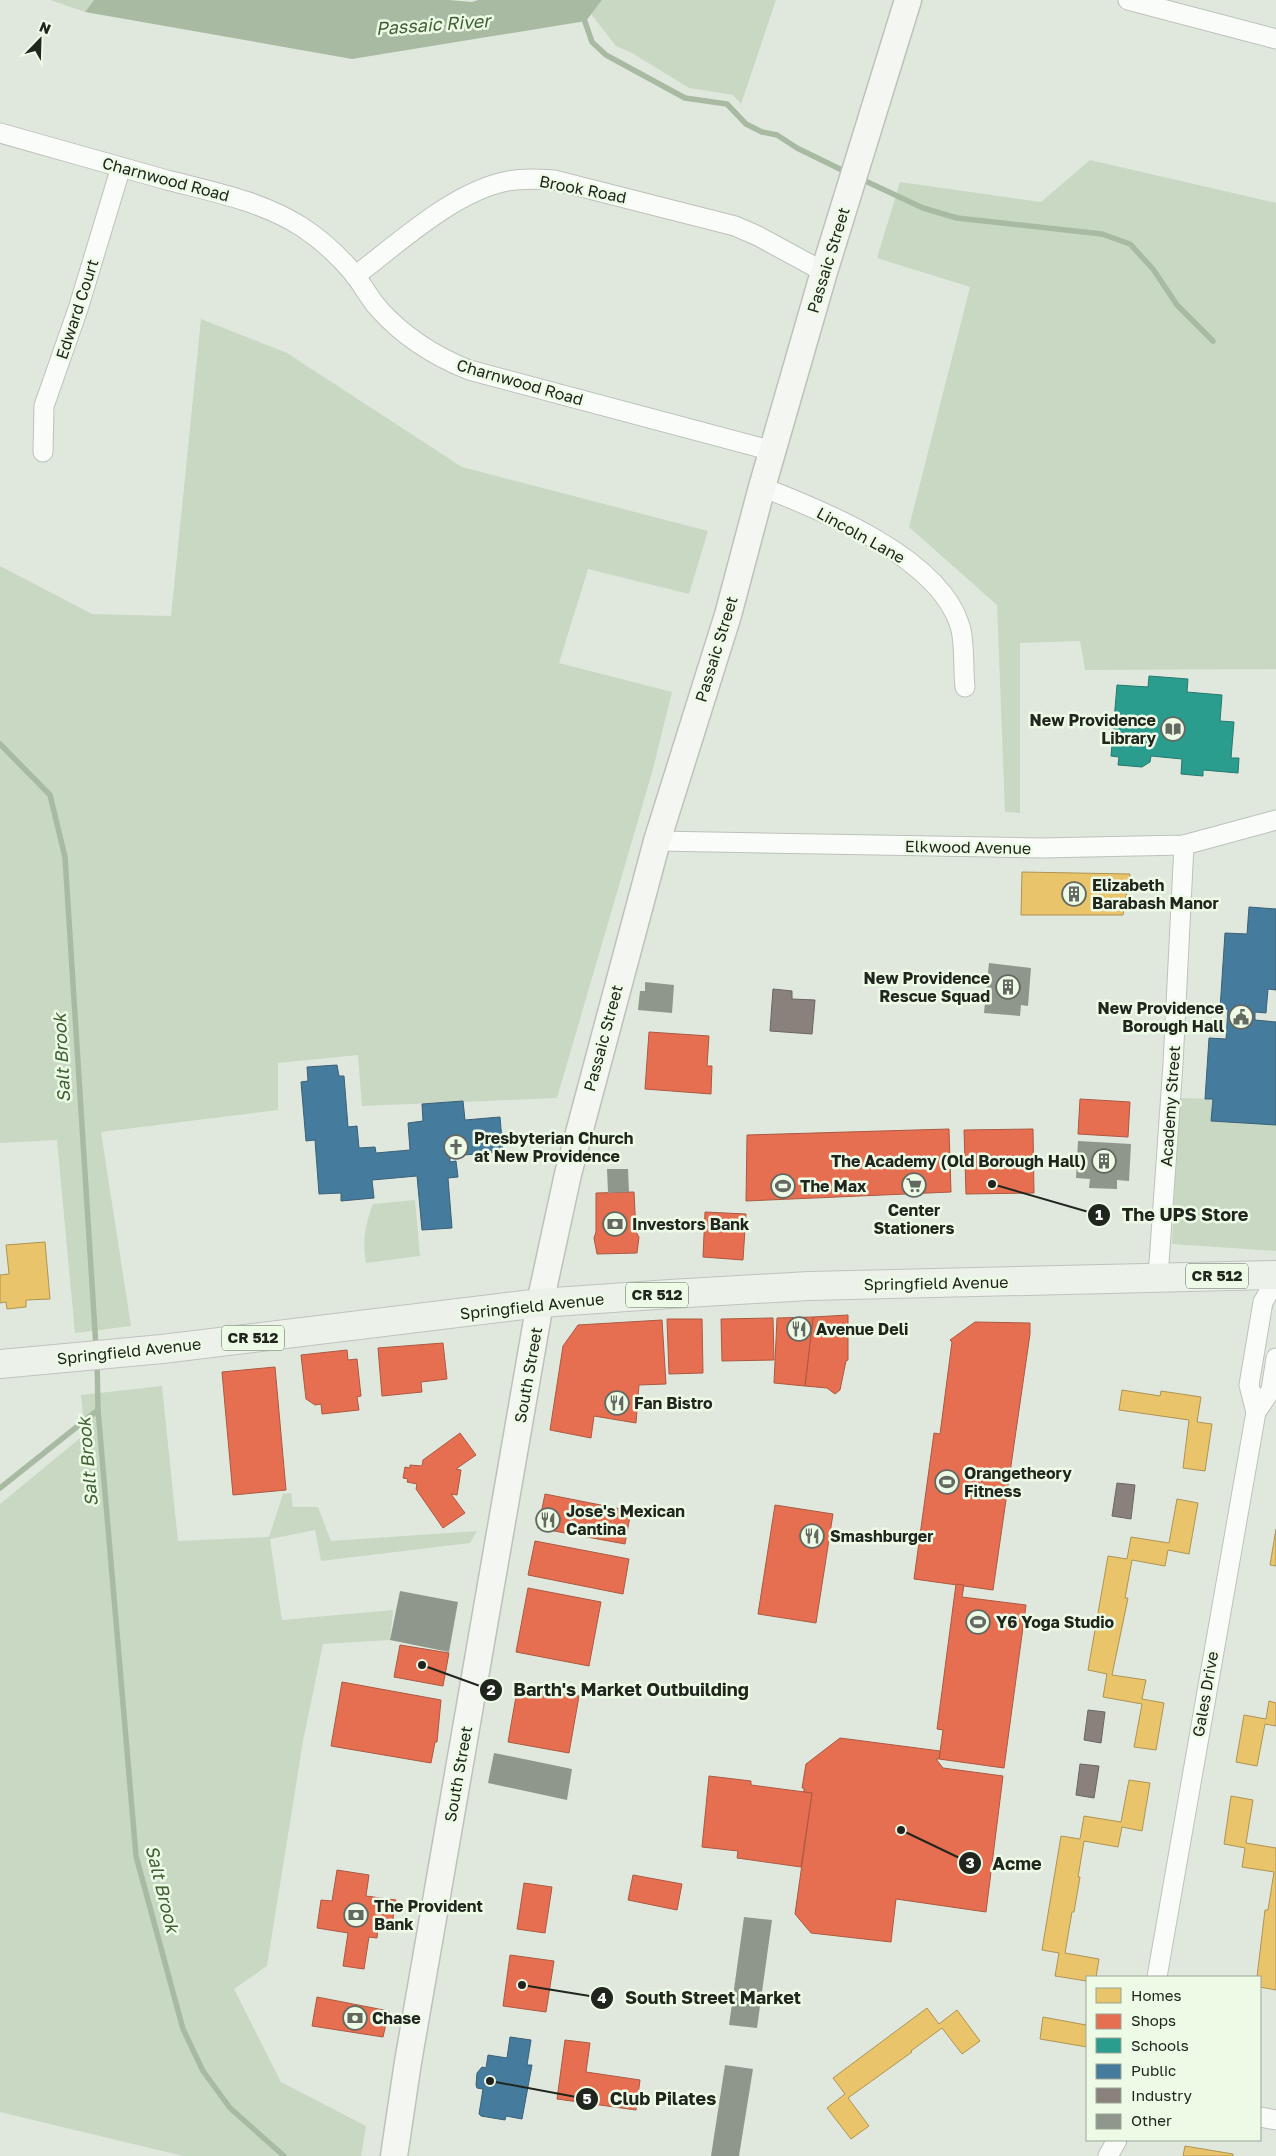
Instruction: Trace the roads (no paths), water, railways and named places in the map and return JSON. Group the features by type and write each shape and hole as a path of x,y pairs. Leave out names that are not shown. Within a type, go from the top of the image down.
{"main road":[{"name":"Passaic Street","path":"540,1303 579,1130 656,841 728,615 762,487 824,272 908,0"},
{"name":"Springfield Avenue","path":"0,1364 123,1353 540,1303 809,1286 1276,1275"},
{"name":"South Street","path":"394,2156 408,2062 540,1303"}],"street":[{"path":"1128,0 1276,39"},
{"name":"Charnwood Road","path":"0,133 237,198 282,215 322,242 355,276 378,308 394,324 429,351 448,362 469,370 773,451"},
{"name":"Edward Court","path":"43,452 44,406 78,309 121,167"},
{"name":"Brook Road","path":"355,276 465,195 493,184 523,179 554,180 735,226 758,236 824,272"},
{"name":"Lincoln Lane","path":"762,487 802,503 870,537 908,560 930,578 949,601 960,627 964,687"},
{"name":"Elkwood Avenue","path":"656,841 1041,848 1184,845 1276,820"},
{"name":"Academy Street","path":"1158,1277 1173,1064 1184,845"},
{"name":"Gales Drive","path":"1256,1412 1249,1386 1263,1302 1276,1280"},
{"name":"Gales Drive","path":"1157,1976 1256,1412 1271,1390 1276,1358"},
{"path":"1261,2117 1276,2120"},
{"path":"1108,2156 1116,2141"}],"water":[{"name":"Passaic River","path":"94,0 449,0 472,2 478,0 602,0 586,21 352,59 85,12"}],"waterway":[{"path":"583,16 592,42 606,55 685,98 727,104 746,124 762,132 777,135 797,148 848,173"},
{"path":"859,178 923,208 957,218 1102,234 1130,244 1153,269 1177,305 1213,341"},
{"name":"Salt Brook","path":"0,744 50,795 65,857 96,1347"},
{"name":"Salt Brook","path":"97,1361 98,1410 136,1856 183,2029 203,2071 230,2108 284,2156"},
{"path":"0,1488 98,1410"}],"place":[{"name":"New Providence Library","path":"1173,729"},
{"name":"Elizabeth Barabash Manor","path":"1074,894"},
{"name":"New Providence Rescue Squad","path":"1008,987"},
{"name":"New Providence Borough Hall","path":"1241,1017"},
{"name":"Presbyterian Church at New Providence","path":"456,1147"},
{"name":"The Academy (Old Borough Hall)","path":"1104,1161"},
{"name":"The UPS Store","path":"992,1184"},
{"name":"Center Stationers","path":"914,1185"},
{"name":"The Max","path":"783,1186"},
{"name":"Investors Bank","path":"615,1224"},
{"name":"Avenue Deli","path":"799,1329"},
{"name":"Fan Bistro","path":"617,1403"},
{"name":"Orangetheory Fitness","path":"947,1482"},
{"name":"Jose's Mexican Cantina","path":"548,1520"},
{"name":"Smashburger","path":"812,1536"},
{"name":"Y6 Yoga Studio","path":"978,1622"},
{"name":"Barth's Market Outbuilding","path":"422,1665"},
{"name":"Acme","path":"901,1830"},
{"name":"The Provident Bank","path":"356,1915"},
{"name":"South Street Market","path":"522,1985"},
{"name":"Chase","path":"355,2018"},
{"name":"Club Pilates","path":"490,2081"}]}
